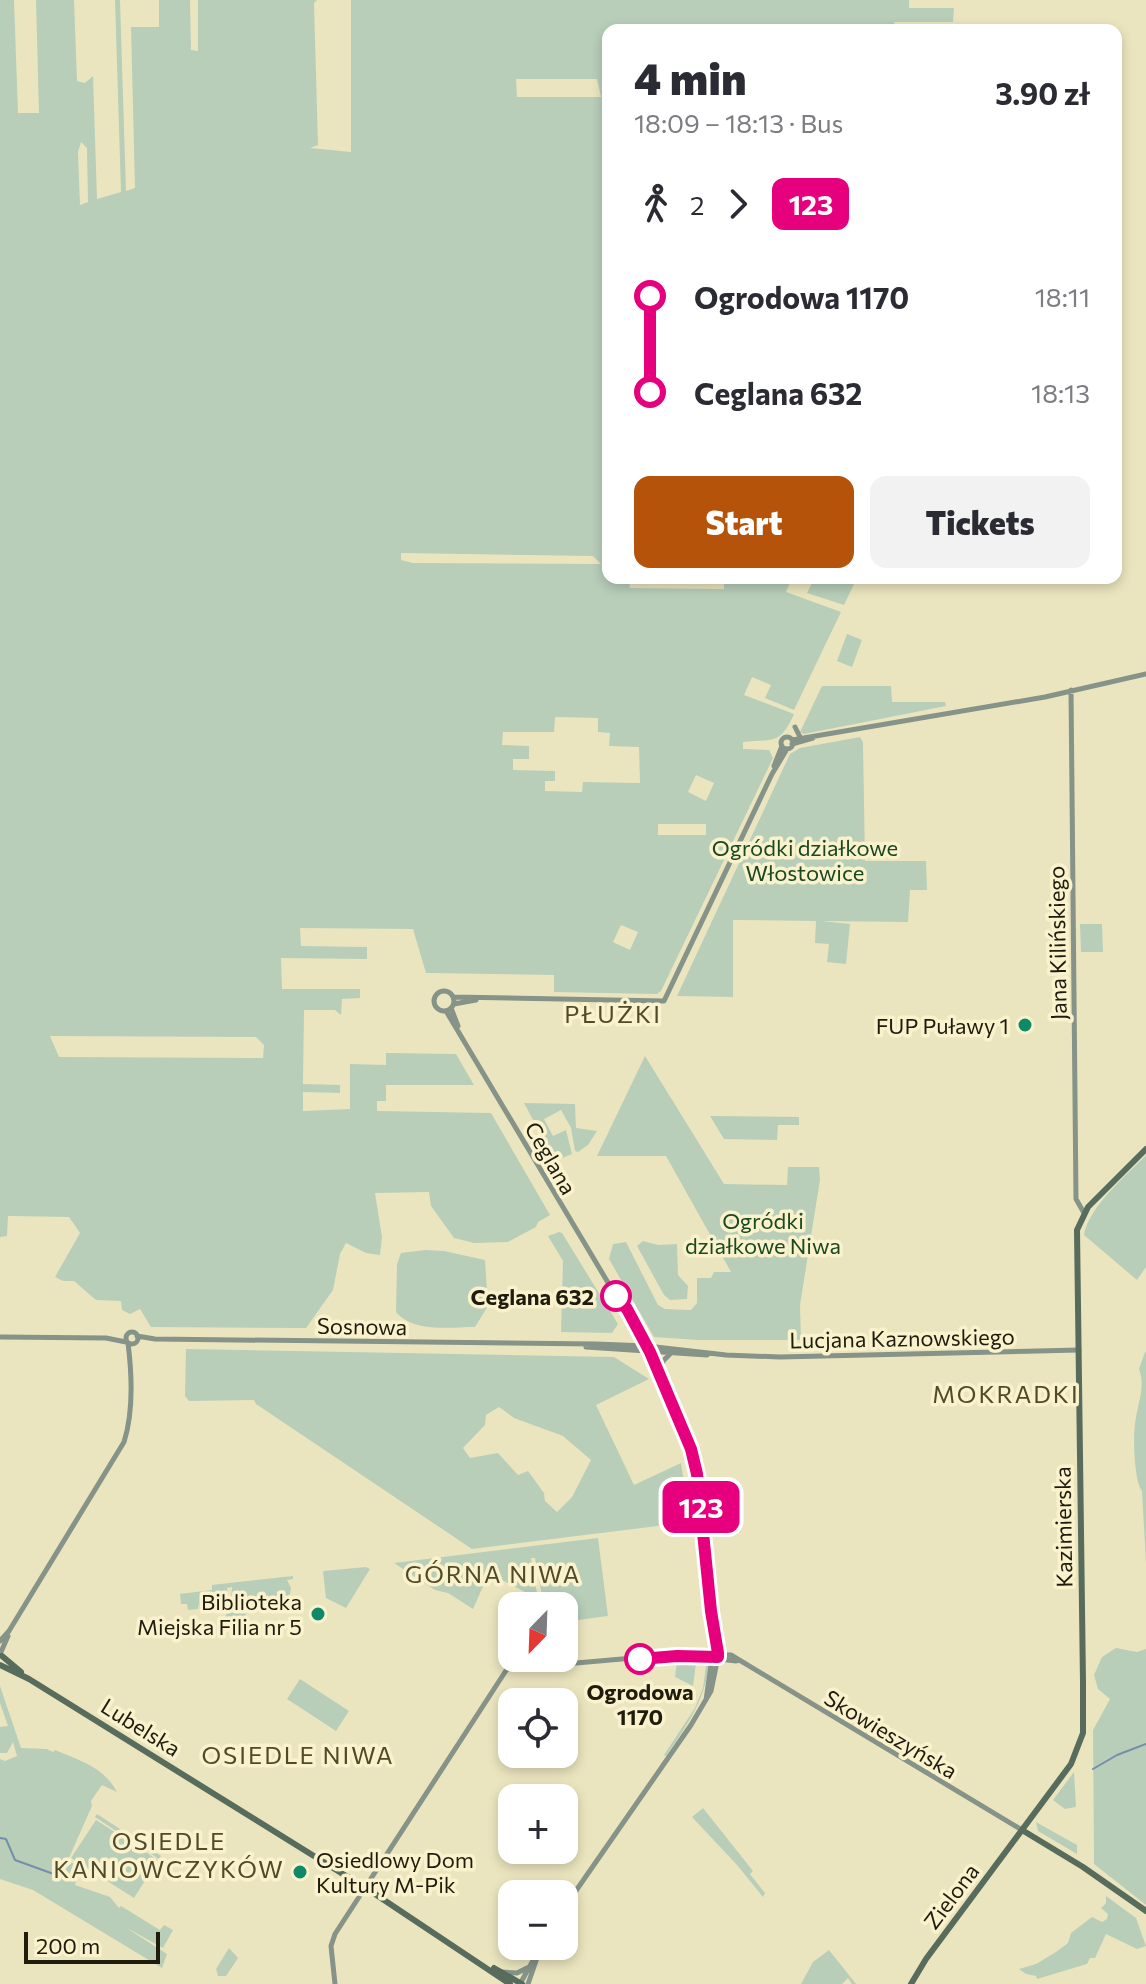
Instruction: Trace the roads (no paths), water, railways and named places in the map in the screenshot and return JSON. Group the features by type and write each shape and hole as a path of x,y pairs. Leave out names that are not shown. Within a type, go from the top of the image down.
{"main road":[{"path":"1086,1210 1146,1149"},
{"name":"Kazimierska","path":"1022,1830 1071,1764 1083,1733 1077,1236 1086,1210"},
{"name":"Lubelska","path":"1,1657 29,1679 365,1887 477,1959 510,1984"},
{"path":"1022,1830 1146,1911"},
{"name":"Zielona","path":"911,1984 926,1959 1022,1830"},
{"name":"Lubelska","path":"477,1959 522,1982"}],"street":[{"path":"772,774 778,755 801,737 1146,674"},
{"name":"Jana Kilińskiego","path":"1071,690 1077,1194 1086,1210"},
{"path":"795,727 801,737"},
{"path":"772,774 788,745 817,736"},
{"path":"772,746 778,755"},
{"name":"Ceglana","path":"646,1349 461,1034 451,1005 485,998 664,1001 772,774"},
{"name":"Ceglana","path":"616,1296 627,1309 646,1349"},
{"path":"626,1345 632,1339 633,1331"},
{"name":"Sosnowa","path":"0,1337 646,1349"},
{"path":"0,1641 124,1442 130,1418 132,1340"},
{"name":"Sosnowa","path":"569,1346 626,1345 646,1349"},
{"path":"578,1887 714,1685 715,1655 697,1474 691,1449 661,1375 646,1349"},
{"path":"646,1349 672,1403"},
{"name":"Lucjana Kaznowskiego","path":"646,1349 726,1355"},
{"name":"Lucjana Kaznowskiego","path":"646,1349 671,1353 780,1357 1079,1350"},
{"path":"661,1375 663,1361 671,1353"},
{"path":"1,1657 9,1631"},
{"path":"335,1984 332,1942 507,1669 715,1655"},
{"name":"Skowieszyńska","path":"715,1655 744,1664 1022,1830"},
{"path":"522,1982 533,1960"},
{"path":"528,1984 536,1960"},
{"path":"500,1971 517,1973 530,1965"}],"waterway":[{"path":"1093,1769 1117,1755 1146,1744"},
{"path":"0,1838 6,1839 15,1860 62,1877"}],"place":[{"name":"FUP Puławy 1","path":"1025,1025"},
{"name":"Ceglana 632","path":"616,1296"},
{"name":"Biblioteka Miejska Filia nr 5","path":"318,1614"},
{"name":"Ogrodowa 1170","path":"640,1659"},
{"name":"Osiedlowy Dom Kultury M-Pik","path":"300,1872"}],"district":[{"name":"PŁUŻKI","path":"613,1013"},
{"name":"MOKRADKI","path":"1006,1393"},
{"name":"GÓRNA NIWA","path":"493,1573"},
{"name":"OSIEDLE NIWA","path":"298,1754"},
{"name":"OSIEDLE KANIOWCZYKÓW","path":"169,1854"}],"park label":[{"name":"Ogródki działkowe Włostowice","path":"805,860"},
{"name":"Ogródki działkowe Niwa","path":"763,1232"}]}
